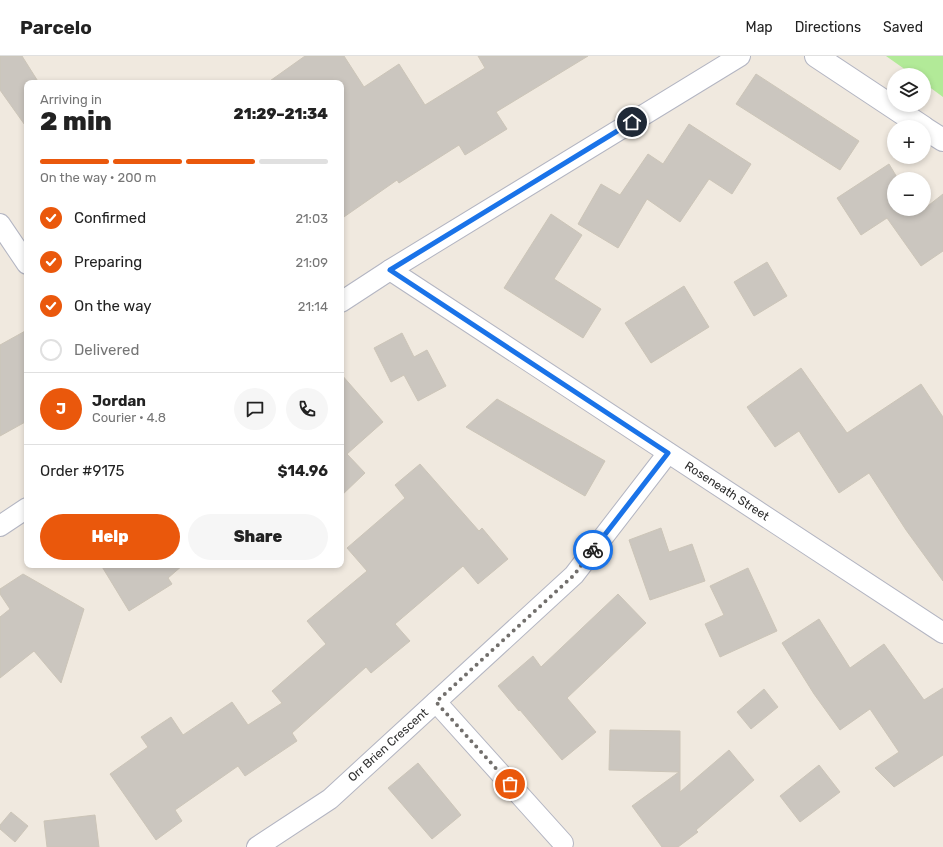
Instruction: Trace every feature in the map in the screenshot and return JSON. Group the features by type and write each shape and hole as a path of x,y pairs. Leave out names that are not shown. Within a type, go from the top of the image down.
{"main road":[{"path":"816,56 913,120"},
{"path":"931,132 943,140"}],"street":[{"path":"344,300 390,270 740,56"},
{"path":"0,224 24,260"},
{"name":"Roseneath Street","path":"390,270 943,633"},
{"name":"Orr Brien Crescent","path":"257,847 330,799 574,575 668,453"},
{"path":"0,526 24,510"},
{"path":"436,702 563,844"}],"green space":[{"path":"886,56 943,56 943,97 931,88 931,68 903,68"}],"building":[{"path":"0,56 22,56 37,80 24,80 24,124 0,90"},
{"path":"305,56 344,56 364,87 399,64 425,105 485,68 478,56 588,56 496,112 507,129 465,155 459,145 399,183 397,180 344,217 344,80 271,80"},
{"path":"756,74 859,141 840,170 736,104"},
{"path":"689,124 751,164 732,194 709,179 680,222 647,199 618,248 578,224 601,184 620,195 648,154 663,164"},
{"path":"889,164 894,172 887,172 887,216 931,216 931,203 943,194 943,251 921,266 887,218 861,235 837,198"},
{"path":"551,214 582,235 554,279 601,309 583,338 504,288"},
{"path":"767,262 787,296 754,316 734,282"},
{"path":"684,286 709,327 651,363 625,323"},
{"path":"24,332 24,423 0,436 0,345"},
{"path":"402,333 414,357 427,350 446,386 418,401 404,375 391,382 374,348"},
{"path":"801,368 847,433 921,384 943,417 943,581 906,530 869,473 839,493 799,431 775,447 747,407"},
{"path":"344,377 383,422 347,454 365,473 344,493"},
{"path":"497,399 605,461 585,496 466,427"},
{"path":"420,464 479,531 482,528 508,559 478,584 463,566 395,624 410,641 371,673 366,667 292,733 297,741 245,776 238,766 175,810 182,821 156,840 110,774 148,747 141,737 171,717 183,735 232,702 248,725 282,703 272,691 326,644 307,621 367,571 347,548 405,498 395,485"},
{"path":"661,528 669,552 692,544 705,581 650,600 629,540"},
{"path":"103,568 180,568 168,578 172,584 129,611"},
{"path":"748,568 777,631 720,657 705,624 724,615 710,586"},
{"path":"23,574 84,609 61,683 34,651 0,678 0,617 10,609 0,594 0,589"},
{"path":"618,594 646,623 567,698 596,732 562,760 498,686 533,656 541,667"},
{"path":"819,619 850,668 884,644 924,700 943,688 943,755 894,787 875,768 899,752 870,709 840,730 814,694 782,643"},
{"path":"764,689 778,707 751,729 737,712"},
{"path":"610,730 680,731 680,792 729,750 754,780 696,830 698,832 678,847 662,847 632,806 679,772 609,770"},
{"path":"418,763 461,815 432,839 388,788"},
{"path":"819,765 840,792 800,822 780,796"},
{"path":"11,812 28,826 15,842 0,829 0,825"},
{"path":"95,815 99,847 47,847 44,821"}],"way so far":[{"path":"510,784 436,702 574,575 593,550"}],"route":[{"path":"593,550 668,453 390,270 632,122"}]}
